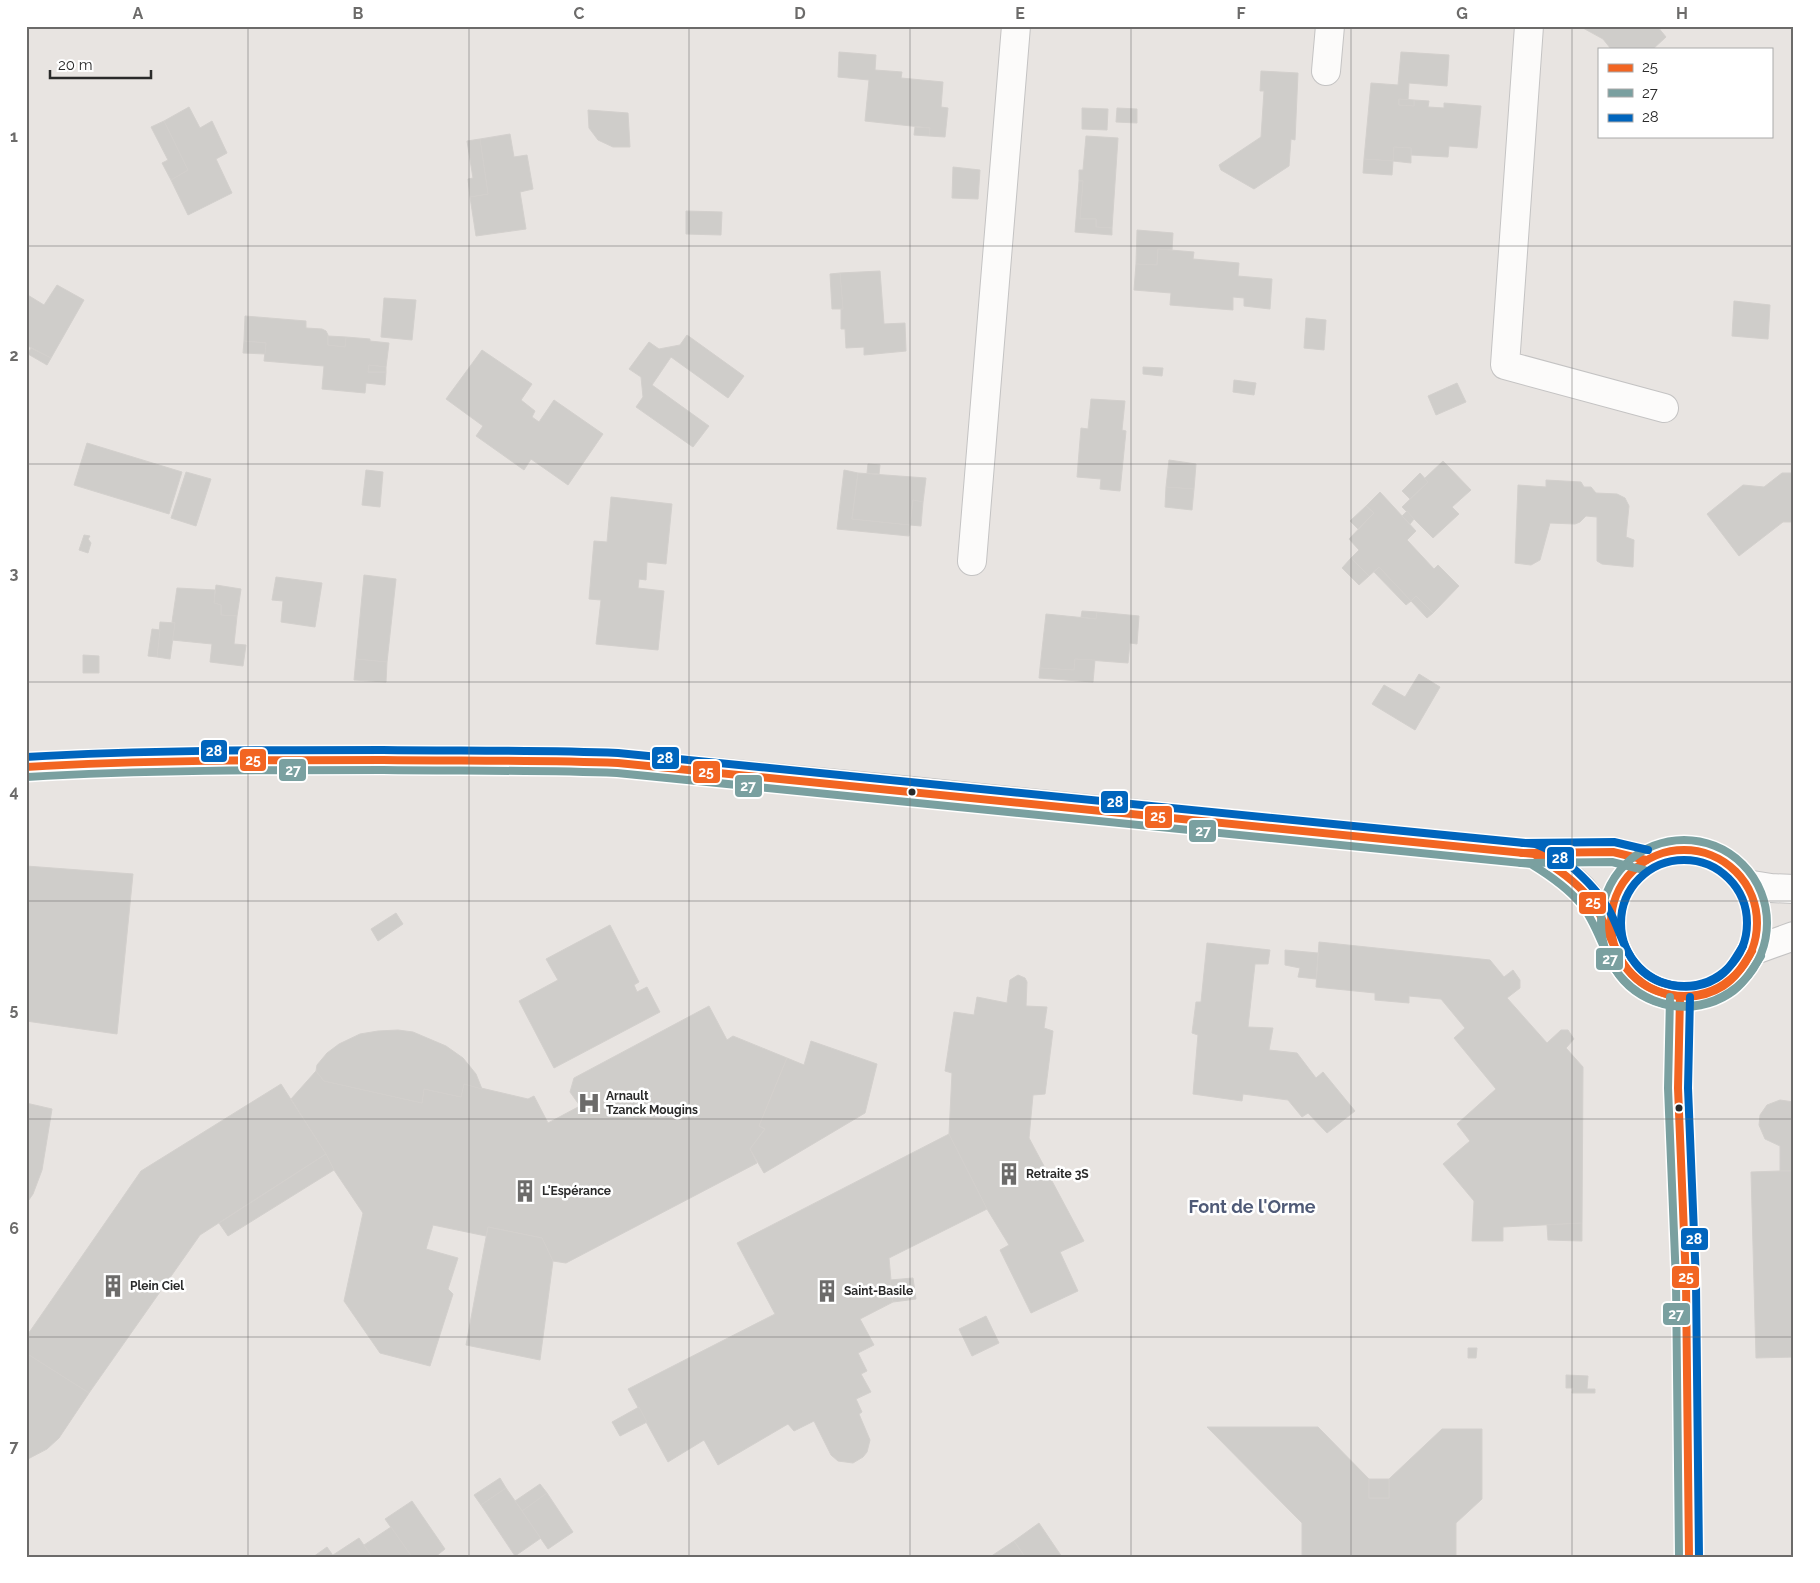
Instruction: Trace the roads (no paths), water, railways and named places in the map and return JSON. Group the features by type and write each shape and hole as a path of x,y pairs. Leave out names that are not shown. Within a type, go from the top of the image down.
{"main road":[{"path":"972,561 1016,26"},
{"path":"1326,71 1330,26"},
{"path":"1530,26 1505,364 1664,408"},
{"path":"26,767 99,763 273,760 618,763 1534,854 1613,852 1646,860"},
{"path":"1534,854 1559,869 1575,882 1592,901 1612,938 1618,956 1629,972 1644,984 1661,993 1680,997 1702,995 1724,986 1740,970 1752,951 1758,928 1755,905 1746,884 1731,867 1711,855 1690,850 1667,852 1646,860 1629,875 1617,893 1611,915 1612,938"},
{"path":"1746,884 1794,889"},
{"path":"1752,951 1794,936"},
{"path":"1680,997 1678,1088 1686,1282 1689,1557"}],"place":[{"name":"Arnault Tzanck Mougins","path":"589,1103"},
{"name":"Retraite 3S","path":"1009,1174"},
{"name":"L'Espérance","path":"525,1191"},
{"name":"Plein Ciel","path":"113,1286"},
{"name":"Saint-Basile","path":"827,1291"}],"district":[{"name":"Font de l'Orme","path":"1252,1206"}]}
